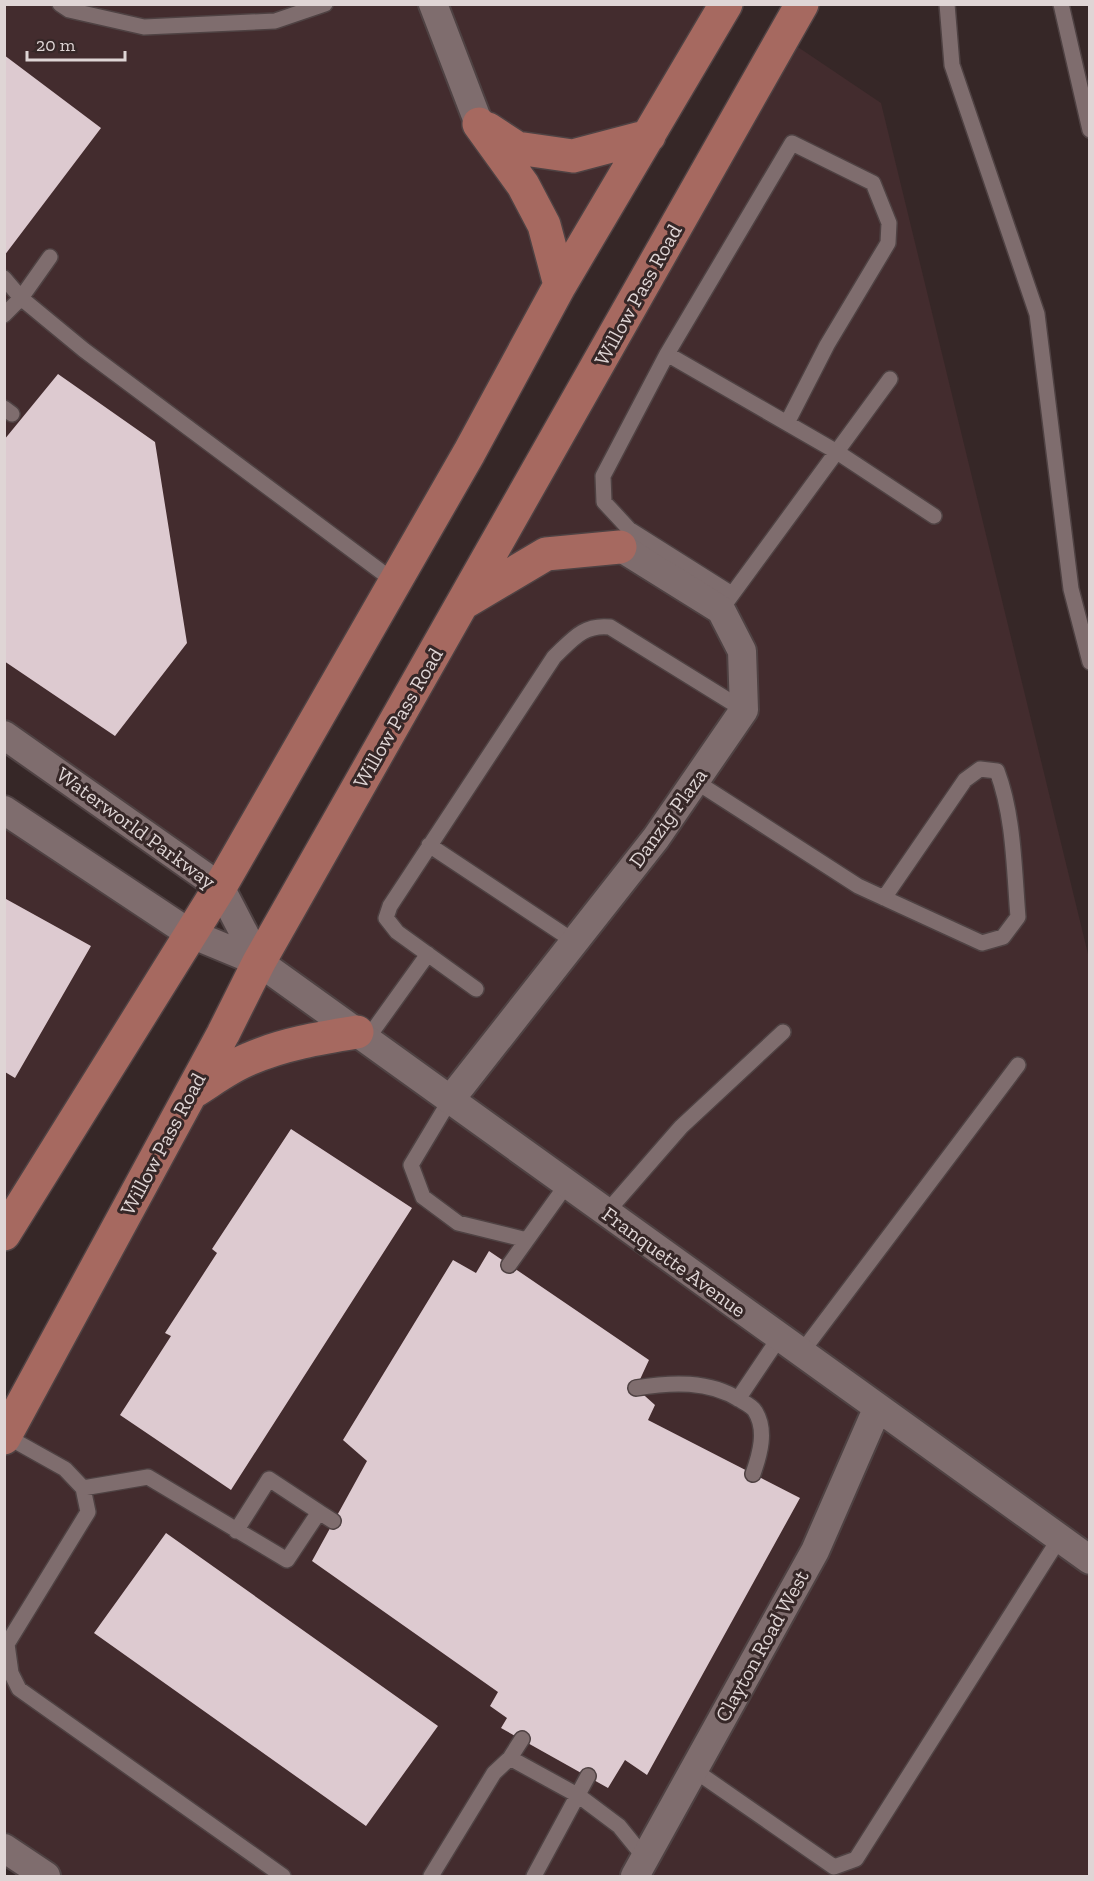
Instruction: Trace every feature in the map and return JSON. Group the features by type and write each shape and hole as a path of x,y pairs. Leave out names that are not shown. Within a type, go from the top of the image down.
{"main road":[{"path":"4,1234 189,933 220,887 469,453 560,285 726,4"},
{"name":"Willow Pass Road","path":"5,1437 191,1093 259,962 802,4"},
{"path":"479,124 517,148 573,156 649,136"},
{"path":"479,124 523,185 544,225 560,285"},
{"path":"464,603 546,554 620,547"},
{"path":"191,1093 246,1059 311,1039 362,1036"}],"street":[{"path":"433,4 479,124"},
{"path":"620,547 727,602 742,651 744,710"},
{"name":"Danzig Plaza","path":"450,1100 656,838 744,710"},
{"name":"Waterworld Parkway","path":"4,735 220,887 259,962"},
{"path":"8,817 189,933 259,962"},
{"name":"Franquette Avenue","path":"259,962 1089,1560"},
{"name":"Clayton Road West","path":"640,1868 815,1551 877,1409"},
{"path":"4,1848 46,1876"}],"lane":[{"path":"60,4 69,10 144,27 275,21 325,4"},
{"path":"947,4 952,64 1037,314 1071,589 1089,662"},
{"path":"1061,4 1089,130"},
{"path":"787,423 827,345 888,243 889,223 873,183 792,143 667,354 603,476 604,502 629,529 727,602 890,379"},
{"path":"4,315 21,298 50,257"},
{"path":"4,278 21,298 84,350 394,582"},
{"path":"667,354 837,452 934,516"},
{"path":"476,988 397,932 386,918 390,906 429,845 554,657 582,629 596,625 610,627 744,710"},
{"path":"695,781 858,886 884,898 982,943 1003,938 1018,917 1004,789 997,771 980,769 965,780 884,898"},
{"path":"429,845 575,942"},
{"path":"362,1036 428,954"},
{"path":"606,1213 681,1127 783,1032"},
{"path":"738,1399 790,1346 1018,1065"},
{"path":"450,1100 411,1165 423,1197 458,1223 527,1240"},
{"path":"509,1265 567,1184"},
{"path":"636,1388 667,1383 696,1384 727,1392 754,1409 761,1426 761,1451 753,1474"},
{"path":"5,1437 65,1469 83,1488 88,1512 7,1644 11,1673 19,1689 283,1876"},
{"path":"83,1488 148,1477 287,1560 319,1512"},
{"path":"236,1531 269,1479 333,1521"},
{"path":"694,1770 834,1867 856,1859 1059,1539"},
{"path":"431,1876 494,1773 510,1758 522,1739"},
{"path":"510,1758 579,1797 619,1826 640,1868"},
{"path":"534,1876 579,1797 588,1776"}],"shaded area":[{"path":"5,5 726,5 220,887 5,735"},
{"path":"783,37 881,103 1089,958 1089,1876 46,1876 5,1848 4,1438"},
{"path":"5,810 189,933 5,1234"}],"building":[{"path":"4,55 101,128 4,256"},
{"path":"58,374 155,442 187,643 115,736 4,661 4,440"},
{"path":"6,899 91,946 15,1078 5,1072"},
{"path":"291,1129 412,1208 231,1490 120,1415 171,1336 165,1333 217,1253 212,1249"},
{"path":"489,1251 649,1360 636,1388 655,1405 648,1420 800,1498 647,1775 625,1760 608,1788 501,1728 507,1718 490,1706 498,1692 312,1561 367,1461 343,1440 453,1260 476,1273"},
{"path":"166,1533 438,1726 366,1826 94,1633"}]}
